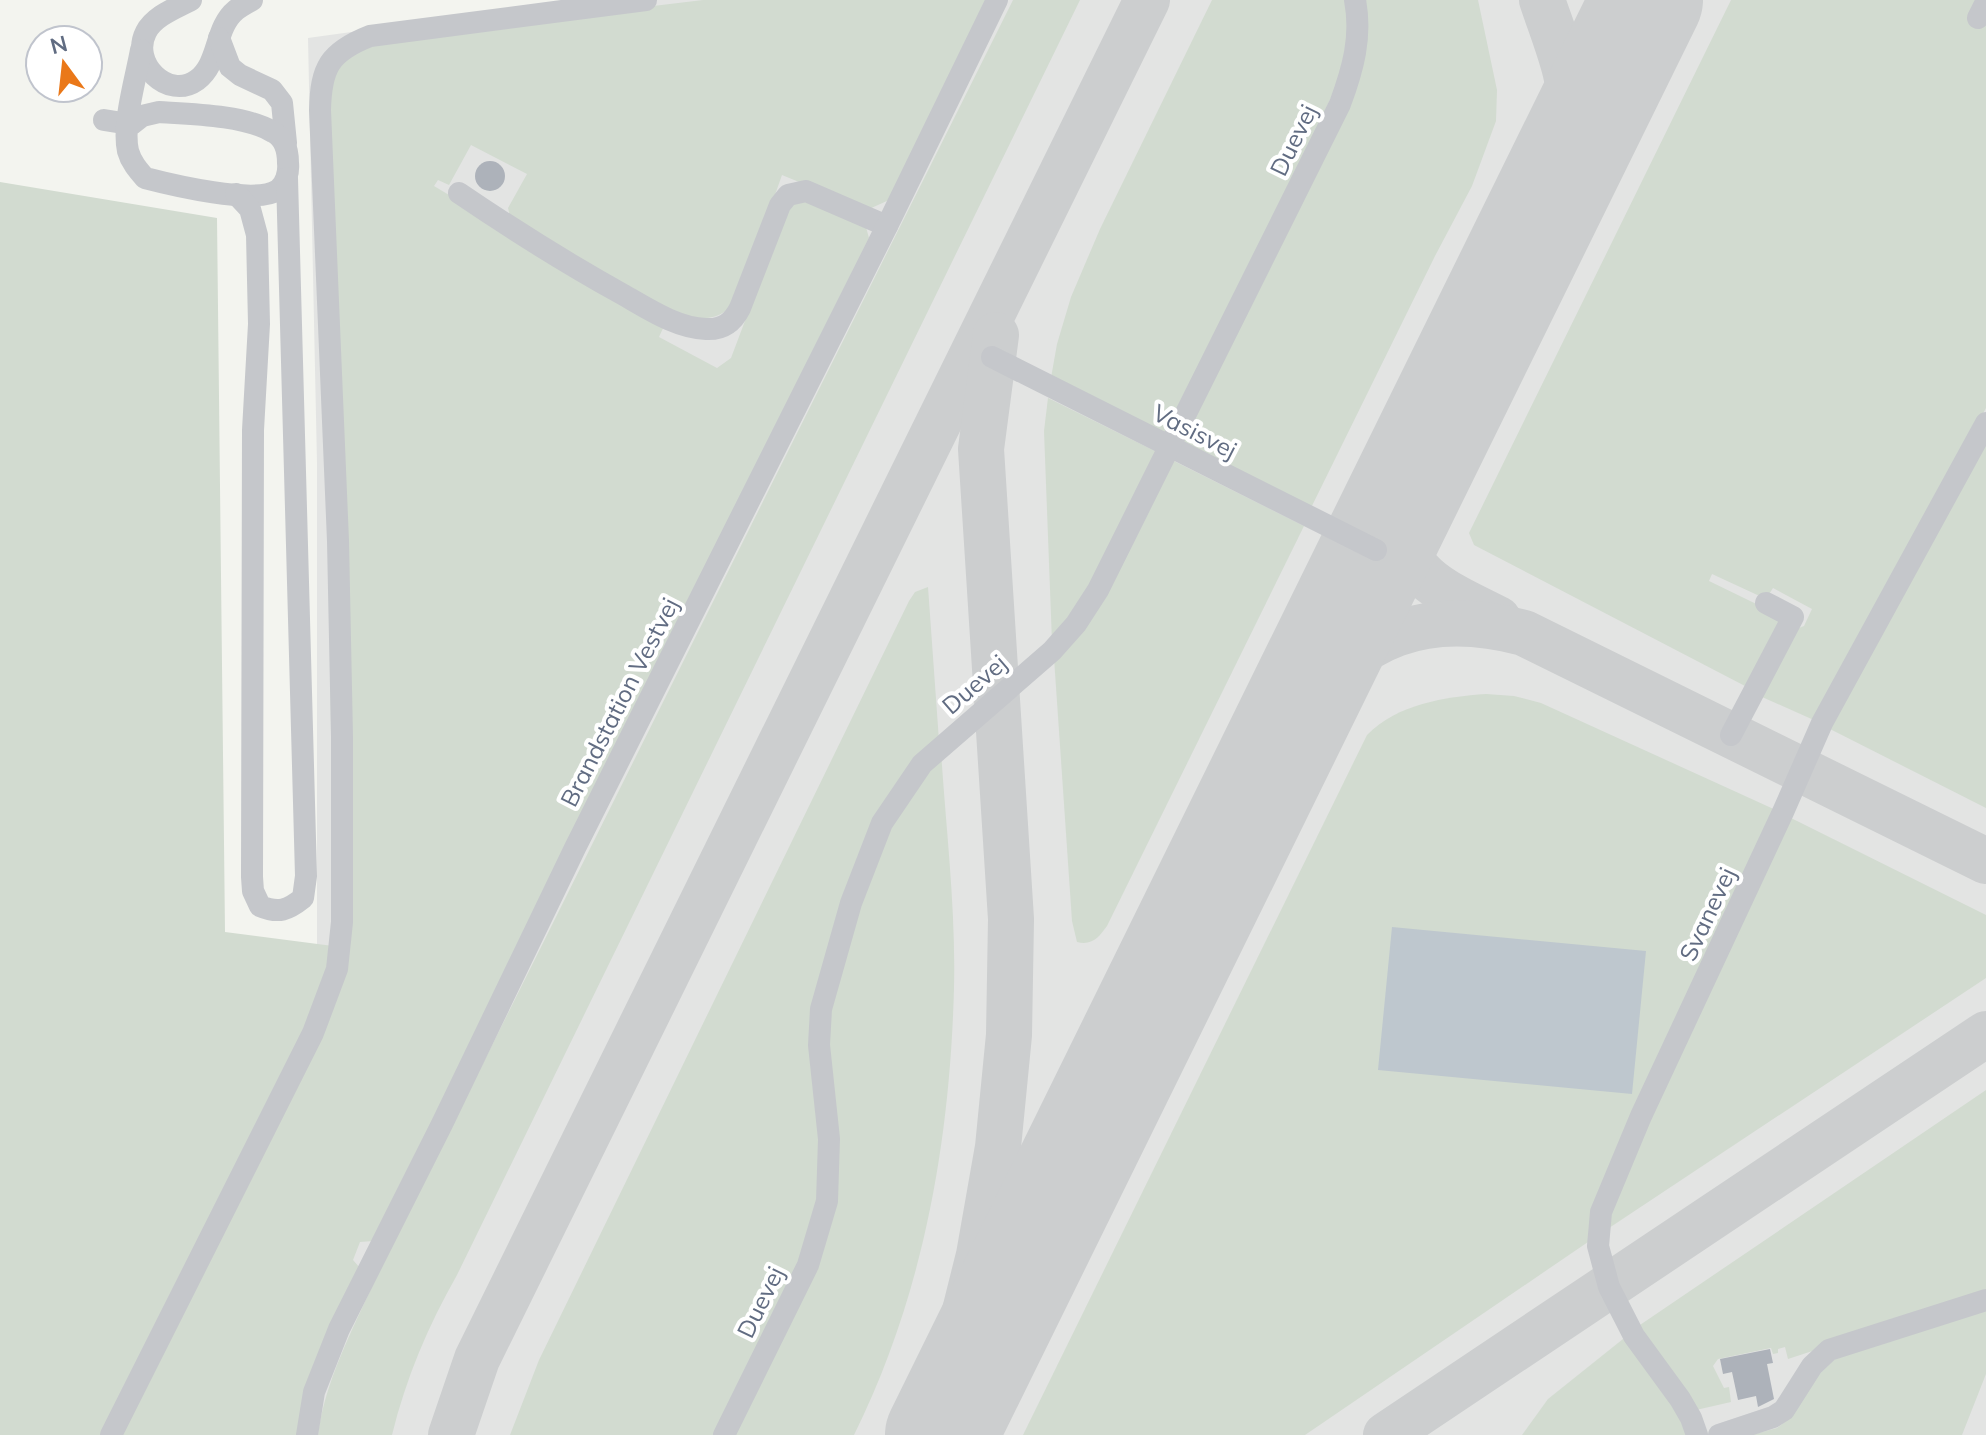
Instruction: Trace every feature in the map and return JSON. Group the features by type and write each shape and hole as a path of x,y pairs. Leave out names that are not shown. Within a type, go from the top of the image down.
{"lane":[{"path":"191,0 162,16 146,31 126,139 129,155 145,178 206,191 257,196 278,190 287,178"},
{"path":"141,50 145,65 157,79 175,86 196,81 211,63 219,38 234,10 252,0"},
{"path":"111,1435 313,1033 337,969 342,922 342,737 331,328 320,110 321,85 327,67 337,52 370,36 646,0"},
{"name":"Brandstation Vestvej","path":"307,1435 314,1392 339,1329 997,0"},
{"name":"Duevej","path":"724,1435 808,1265 827,1201 829,1139 819,1045 821,1009 851,903 882,823 922,764 1052,651 1076,624 1124,542 1340,104 1357,48 1355,0"},
{"path":"219,38 230,67 272,90 282,103 289,161 287,178 306,876 303,898 290,909 275,912 260,906 253,891 252,877 253,430 259,324 257,235 250,209 236,194"},
{"path":"104,120 128,126 142,116 159,112 188,114 259,125 277,133 286,143"},
{"path":"459,193 555,257 652,310 682,324 707,330 733,321 780,205 788,195 806,191 887,226"},
{"name":"Vasisvej","path":"992,357 1376,550"},
{"name":"Svanevej","path":"1697,1435 1686,1409 1634,1336 1609,1287 1598,1246 1601,1212 1641,1116 1822,723 1986,423"},
{"path":"1731,735 1793,617 1766,603"},
{"path":"1719,1435 1773,1417 1784,1410 1812,1366 1829,1350 1986,1300"}],"shaded area":[{"path":"581,0 1986,0 1986,1435 104,1435 317,981 317,463 308,38"},
{"path":"703,0 987,0 889,200 867,210 782,175 741,291 728,309 712,317 672,314 510,216 508,208 527,174 471,145 449,185 438,180 434,186 665,324 659,337 717,368 731,358 783,220 793,204 802,200 866,227 869,238 373,1241 360,1242 353,1260 360,1268 299,1435 118,1435 334,999 324,99 338,65 372,40"},
{"path":"1013,0 1080,0 437,1314 411,1373 392,1435 318,1435 333,1376 374,1282"},
{"path":"1212,0 1351,0 1349,60 1164,447 1049,389 1057,344 1071,297 1100,229"},
{"path":"1360,0 1478,0 1497,90 1496,121 1472,186 1307,516 1176,452 1350,92"},
{"path":"1731,0 1986,0 1986,408 1816,721 1762,697 1791,631 1804,626 1812,609 1773,588 1766,599 1712,574 1709,581 1783,617 1745,686 1474,545 1469,533"},
{"path":"0,182 217,218 225,932 333,946 326,985 104,1435 0,1435"},
{"path":"1048,398 1161,454 1103,568 1052,642 1044,431"},
{"path":"1986,434 1986,808 1828,728"},
{"path":"1170,459 1304,526 1107,926 1091,942 1082,943 1077,942 1072,921 1054,658"},
{"path":"928,587 939,741 925,752 828,955 826,1150 814,1232 719,1435 510,1435 539,1360 909,601 915,592"},
{"path":"1486,694 1514,696 1541,703 1778,811 1588,1242 1305,1435 1023,1435 1367,735 1379,724 1407,709 1438,700"},
{"path":"941,751 954,929 951,1046 939,1160 915,1273 898,1328 854,1435 729,1435 831,1205 825,1016 885,830"},
{"path":"1789,817 1986,915 1986,978 1606,1230 1608,1207"},
{"path":"1392,927 1646,951 1632,1094 1378,1070"},
{"path":"1986,1090 1986,1294 1788,1359 1785,1347 1773,1354 1771,1348 1718,1359 1713,1366 1724,1388 1729,1387 1731,1402 1696,1410 1637,1327"},
{"path":"1986,1305 1986,1374 1962,1435 1751,1435 1777,1428 1785,1422 1807,1386 1843,1351"},
{"path":"1628,1335 1690,1435 1522,1435 1548,1399"}],"building":[{"path":"490,161 501,165 505,176 501,187 490,191 479,187 475,176 479,165"},
{"path":"1770,1349 1773,1363 1767,1364 1774,1399 1758,1407 1756,1396 1738,1400 1732,1372 1723,1374 1720,1359"}],"taxiway":[{"path":"451,1435 477,1359 1147,0"},
{"path":"1542,0 1562,59 1571,105 1571,127 1563,170"},
{"path":"927,1435 959,1335 979,1255 998,1147 1009,1035 1011,919 981,449 996,335"},
{"path":"1402,497 1404,544 1412,562 1439,588 1498,619"},
{"path":"1296,714 1344,664 1370,646 1396,634 1425,626 1455,623 1524,633 1986,861"},
{"path":"1386,1435 1986,1034"}],"runway":[{"path":"941,1435 1647,0"}]}
